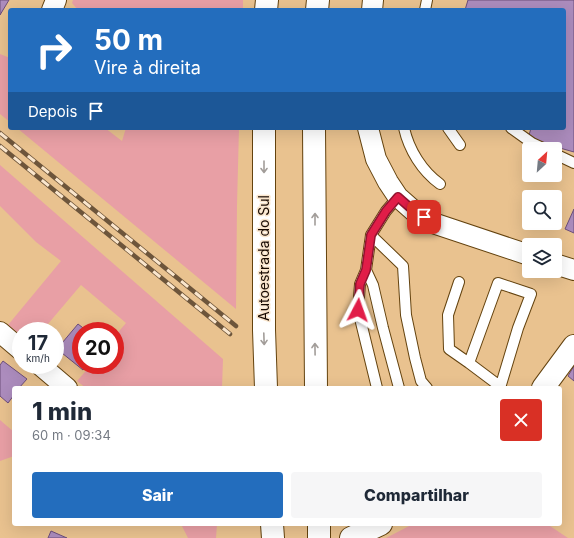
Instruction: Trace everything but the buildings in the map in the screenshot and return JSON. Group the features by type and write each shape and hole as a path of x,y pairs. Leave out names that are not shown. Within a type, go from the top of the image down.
{"main road":[{"name":"Autoestrada do Sul","path":"264,130 264,322 266,386"},
{"path":"314,130 316,386"},
{"path":"544,386 574,346"},
{"path":"272,526 273,538"},
{"path":"319,526 319,538"},
{"path":"351,538 377,526"}],"street":[{"path":"369,130 376,159 388,182 398,197 415,212 434,223 522,253"},
{"path":"562,266 574,270"},
{"path":"2,336 12,343"},
{"path":"51,374 65,386"}],"lane":[{"path":"405,130 411,148 421,165 430,177 440,184"},
{"path":"449,130 460,145"},
{"path":"514,130 531,142"},
{"path":"562,157 574,163"},
{"path":"377,386 358,310 360,284 366,270 371,235 386,211 398,197"},
{"path":"371,235 403,266 406,315 419,374 421,381 425,386"},
{"path":"366,270 373,285 382,328 398,386"},
{"path":"459,282 448,315 449,349 499,386"},
{"path":"469,364 498,284 531,294 518,328 500,386"}],"shaded area":[{"path":"73,0 243,0 243,8 76,8 72,3"},
{"path":"0,54 8,57 8,120 0,114"},
{"path":"19,130 108,130 122,141 125,130 239,130 236,309"},
{"path":"0,165 223,359 222,386 83,386 77,381 83,374 124,374 124,325 126,323 81,285 50,322 12,322 12,328 8,325 61,261 36,242 0,206"},
{"path":"0,420 12,430 12,457 0,461"},
{"path":"182,526 217,526 216,538 188,538"},
{"path":"409,526 550,526 568,538 386,538"}],"railway":[{"path":"0,133 236,326"},
{"path":"0,146 230,334"}],"route":[{"path":"358,310 360,284 366,270 371,235 386,211 398,197 415,212 424,217"}]}
